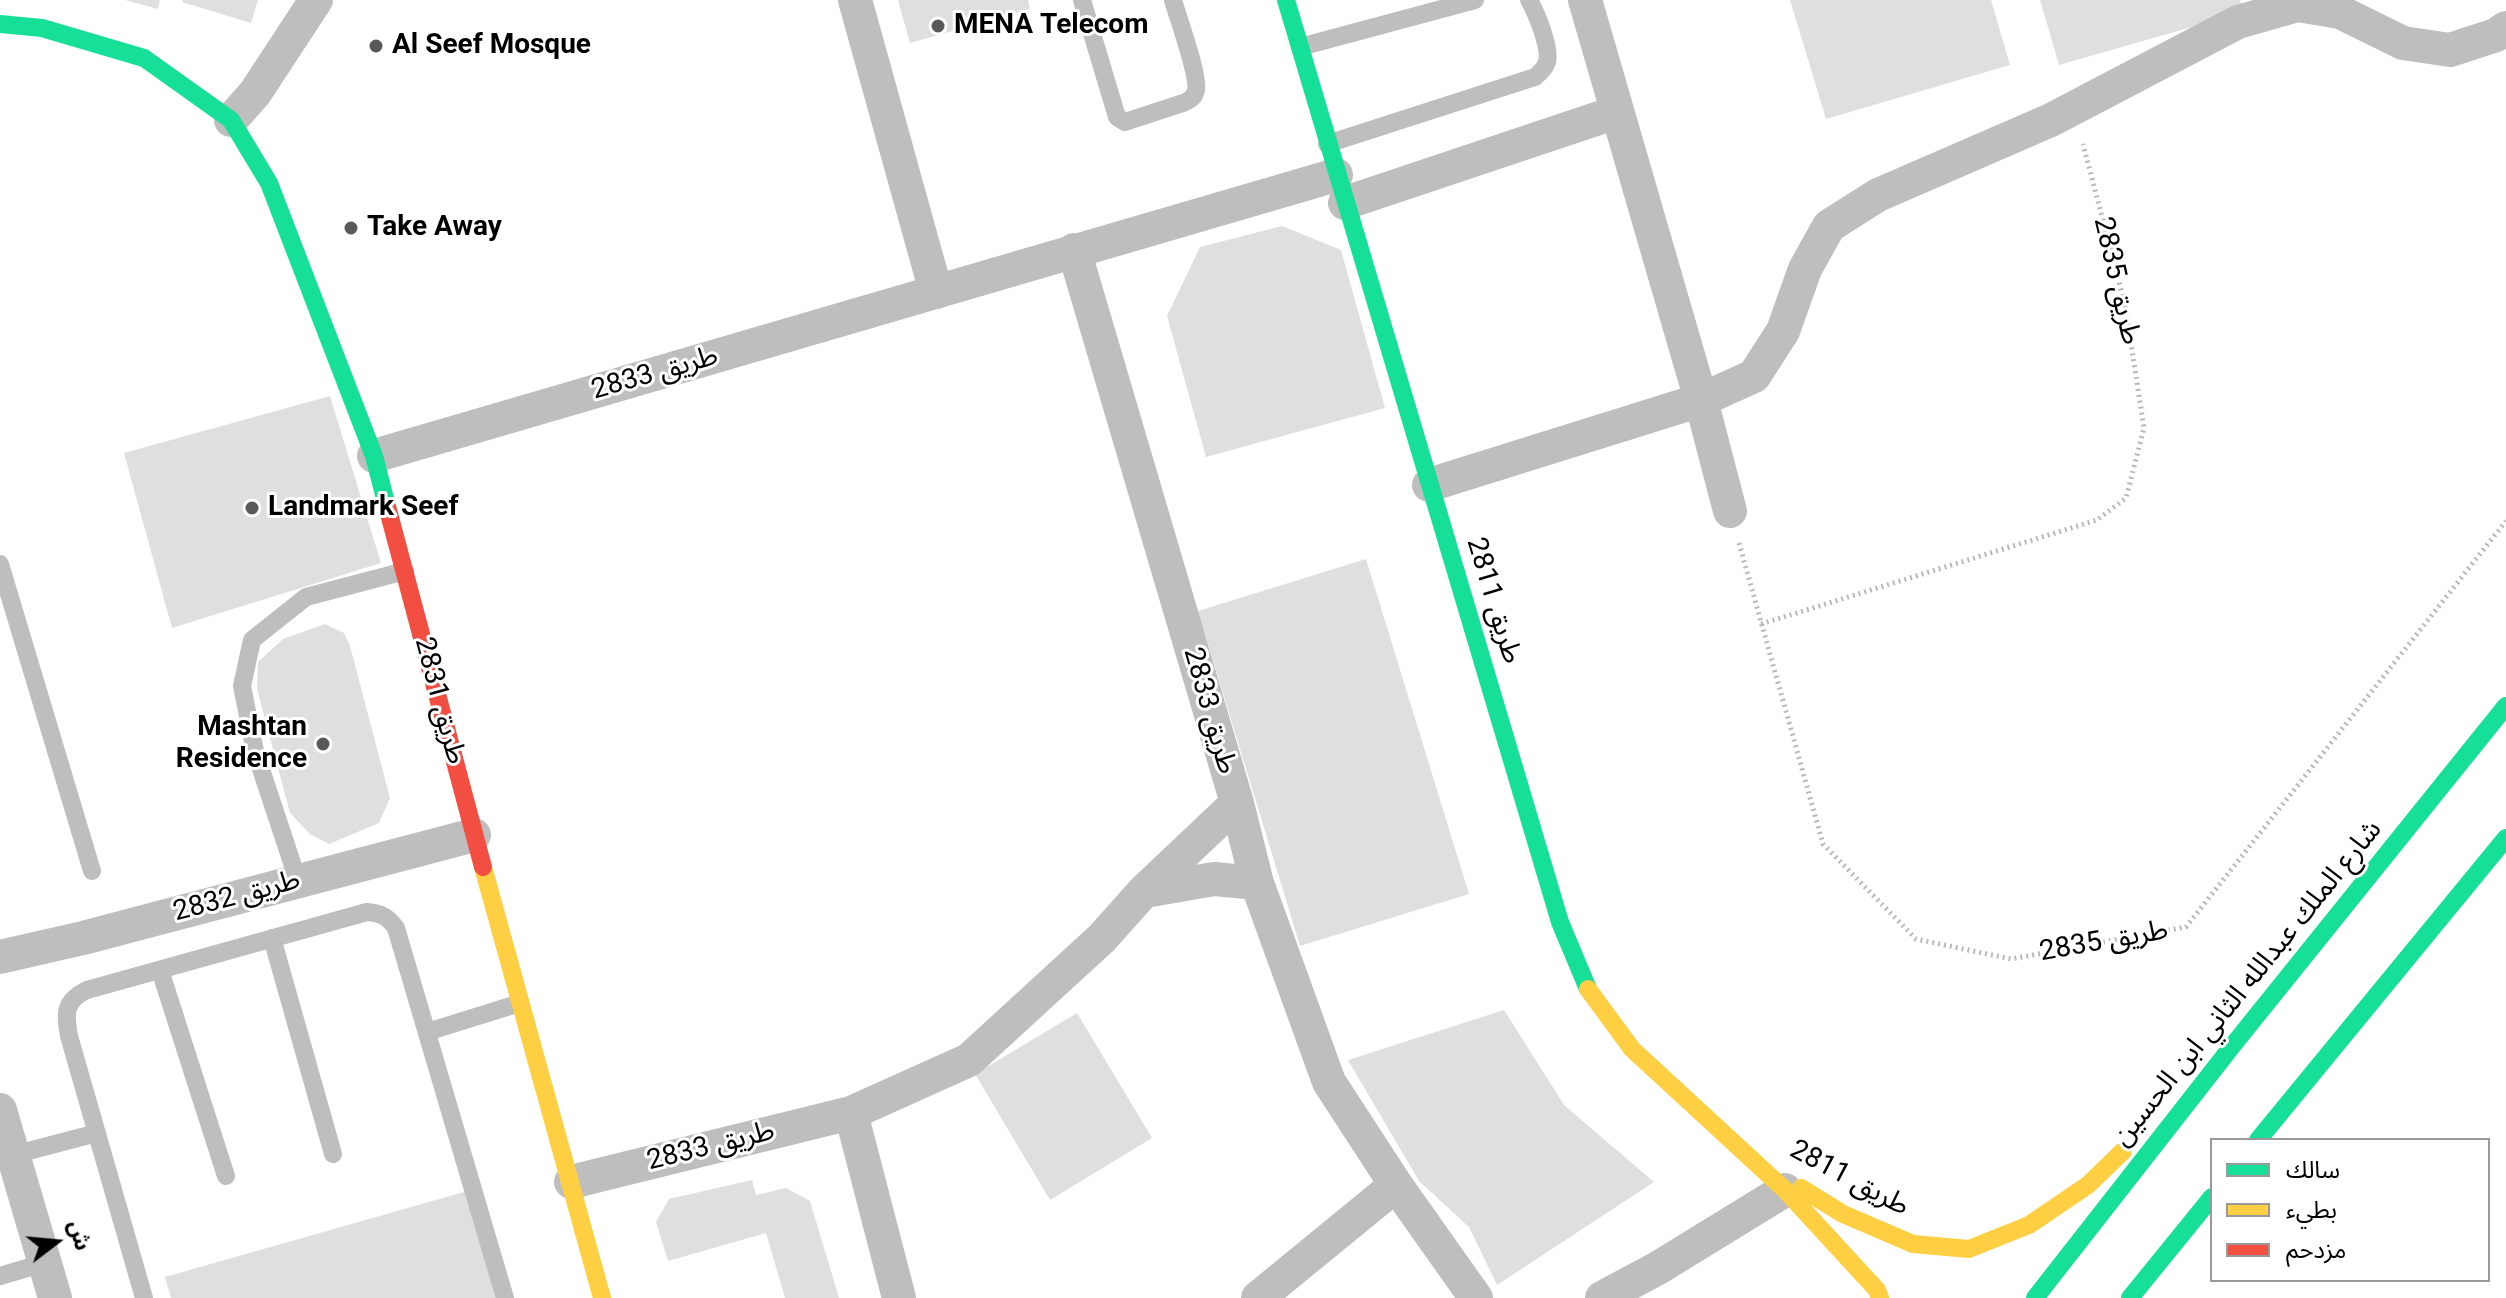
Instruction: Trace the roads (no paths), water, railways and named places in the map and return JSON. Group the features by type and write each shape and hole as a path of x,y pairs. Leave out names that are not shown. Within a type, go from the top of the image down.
{"street":[{"path":"231,120 255,93 316,0"},
{"path":"855,0 936,292"},
{"name":"طريق 2811","path":"1286,0 1560,922 1588,989 1632,1049 1785,1190 1877,1290 1880,1298"},
{"path":"1585,0 1701,400 1730,511"},
{"path":"1429,485 1701,400 1754,376 1783,331 1805,269 1829,226 1878,195 2074,108 2238,22 2298,5 2340,12 2403,43 2450,50 2496,35 2506,28"},
{"name":"طريق 2831","path":"0,24 42,28 144,58 231,120 269,183 374,456 474,835 602,1298"},
{"name":"طريق 2833","path":"374,456 1336,174 1617,112"},
{"name":"طريق 2833","path":"1074,250 1237,803 1257,883 1329,1082 1396,1185 1476,1298"},
{"name":"شارع الملك عبدالله الثاني ابن الحسين","path":"2035,1298 2233,1045 2506,706"},
{"name":"طريق 2833","path":"571,1182 851,1113 969,1060 1102,938 1144,891 1237,803"},
{"name":"طريق 2832","path":"0,957 474,835"},
{"path":"2260,1138 2506,838"},
{"path":"1144,891 1214,879 1257,883"},
{"name":"طريق 2811","path":"1751,1157 1843,1214 1913,1244 1969,1249 2029,1225 2088,1185 2233,1045"},
{"path":"0,1110 55,1298"},
{"path":"851,1113 899,1298"},
{"path":"1258,1298 1396,1185"},
{"path":"1602,1298 1658,1268 1785,1190"},
{"path":"2130,1298 2210,1199"}],"lane":[{"path":"1082,0 1117,117 1125,122 1191,100 1195,93 1195,77 1173,0"},
{"path":"1300,47 1475,0"},
{"path":"1336,174 1535,77 1547,61 1548,51 1529,0"},
{"path":"0,564 92,871"},
{"path":"298,881 255,751 242,686 252,640 306,597 405,571"},
{"path":"144,1298 69,1036 67,1008 75,997 87,990 367,912 379,913 396,928 505,1298"},
{"path":"272,938 333,1154"},
{"path":"160,970 226,1176"},
{"path":"427,1032 521,1003"},
{"path":"13,1155 97,1133"},
{"path":"0,1276 44,1263"}],"place":[{"name":"MENA Telecom","path":"938,26"},
{"name":"Al Seef Mosque","path":"376,46"},
{"name":"Take Away","path":"351,228"},
{"name":"Landmark Seef","path":"252,508"},
{"name":"Mashtan Residence","path":"323,744"}]}
